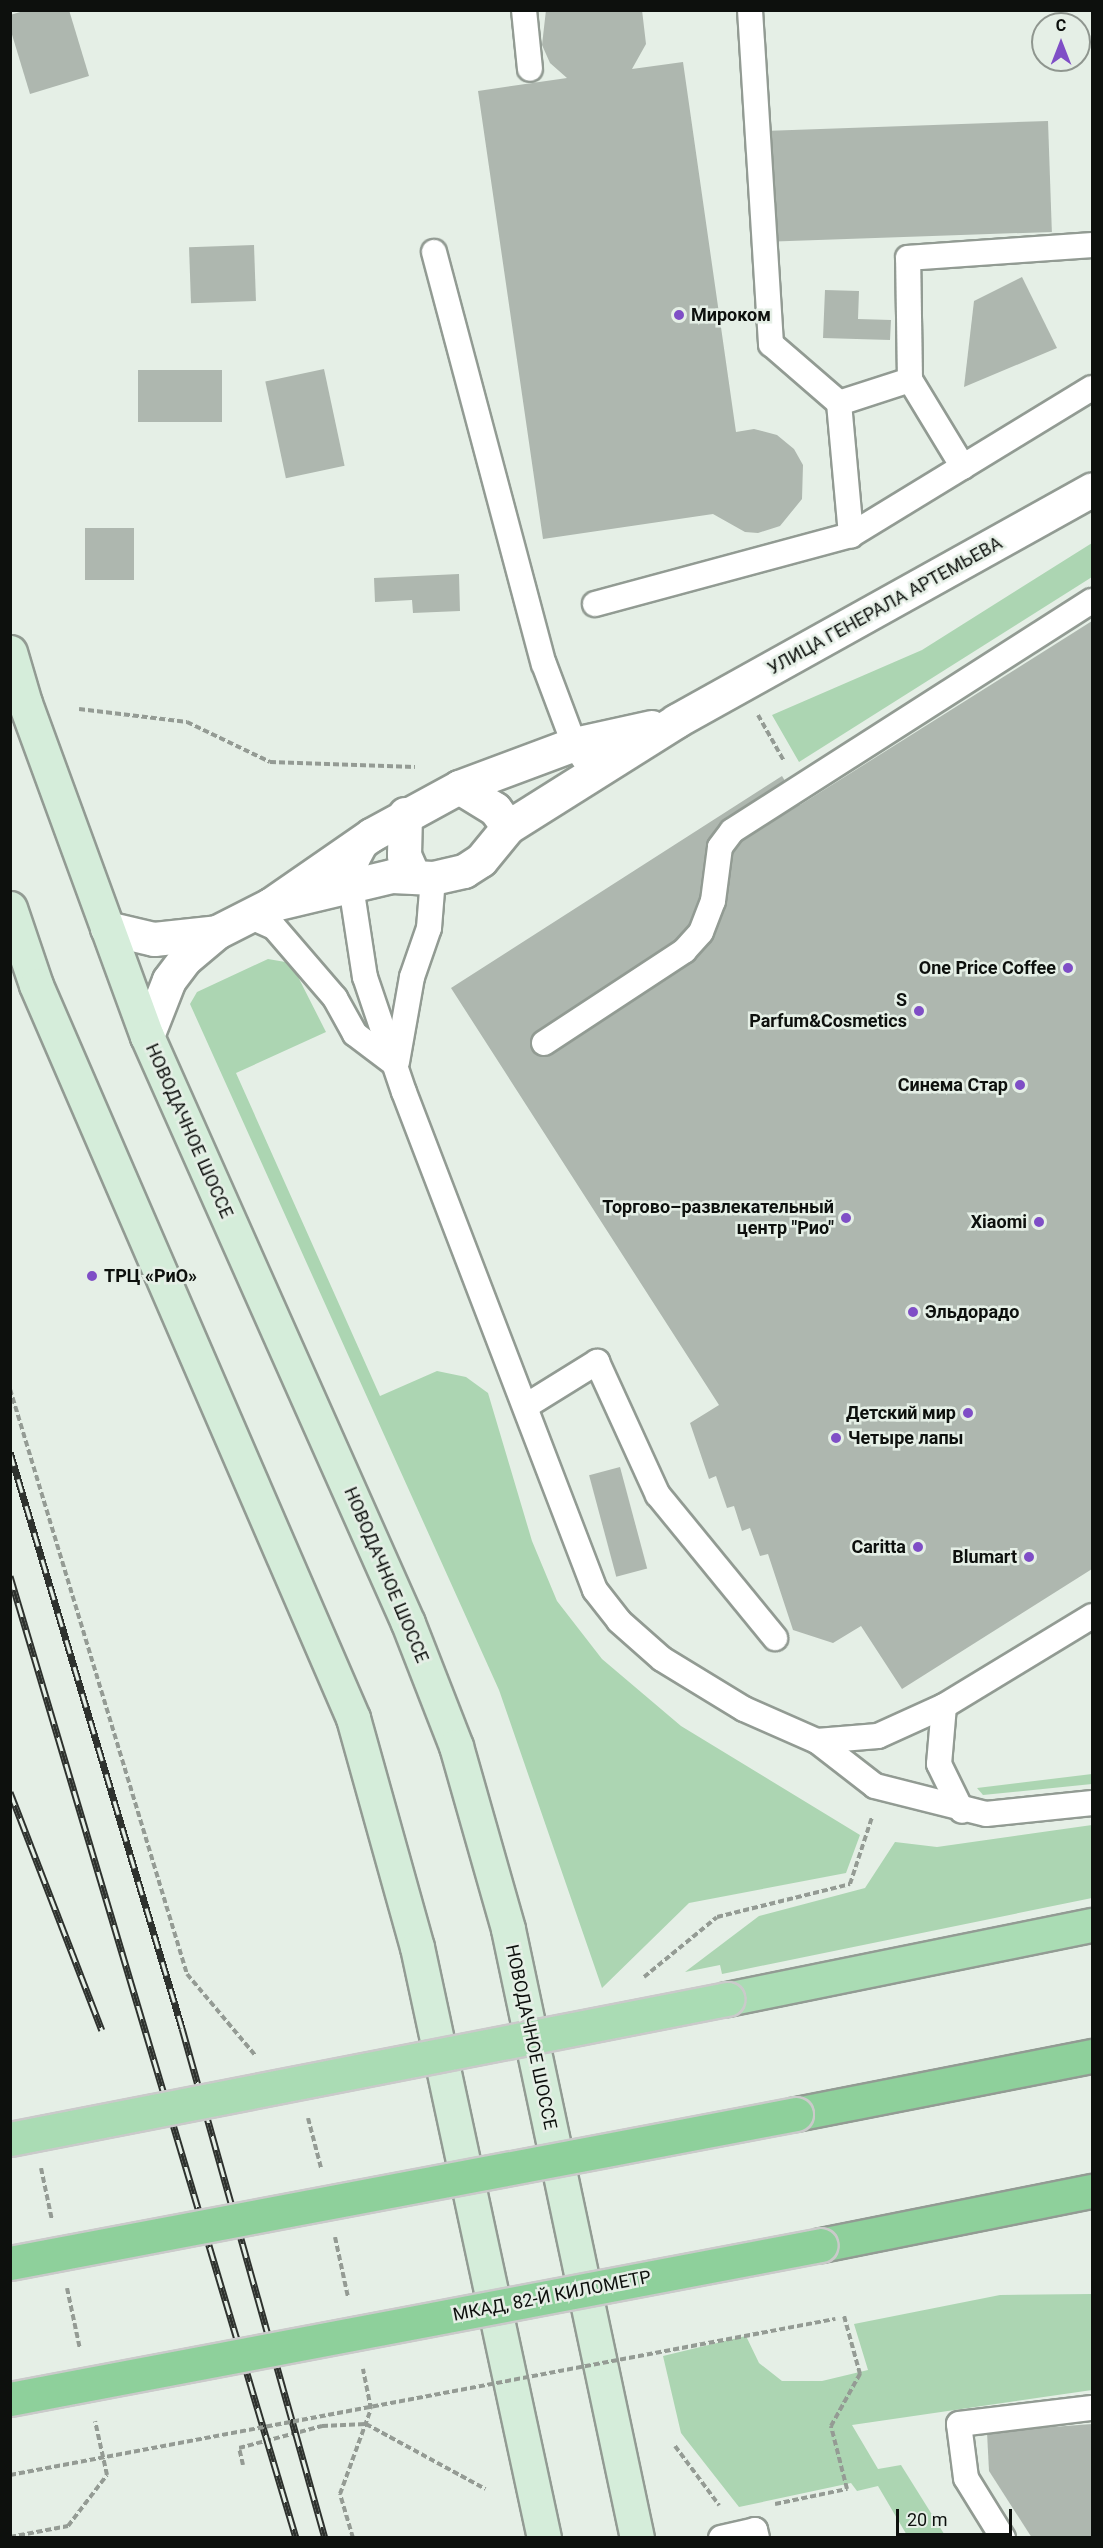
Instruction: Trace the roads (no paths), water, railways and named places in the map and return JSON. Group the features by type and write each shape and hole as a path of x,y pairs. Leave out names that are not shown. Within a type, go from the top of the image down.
{"highway":[{"path":"10,2263 1092,2056"},
{"name":"МКАД, 82-Й КИЛОМЕТР","path":"10,2399 821,2245 1092,2191"}],"main road":[{"name":"НОВОДАЧНОЕ ШОССЕ","path":"10,652 25,703 147,1036 408,1623 456,1746 508,1929 637,2538"},
{"path":"10,908 41,995 327,1654 356,1729 417,1947 544,2538"},
{"path":"10,2139 727,1999 1092,1924"}],"street":[{"name":"УЛИЦА ГЕНЕРАЛА АРТЕМЬЕВА","path":"260,910 351,886 464,871 481,860 508,827 592,772 676,721 1092,489"},
{"name":"УЛИЦА ГЕНЕРАЛА АРТЕМЬЕВА","path":"217,932 260,910 405,814 459,787 574,744 676,721"},
{"path":"459,787 495,809 508,827"},
{"path":"405,814 405,855 423,876"},
{"path":"107,928 154,939 217,932"},
{"path":"147,1036 169,980 185,959 217,932"}],"lane":[{"path":"524,10 530,69"},
{"path":"750,10 771,344 839,403 851,535"},
{"path":"963,467 910,380 908,258 1092,245"},
{"path":"434,252 544,664 574,744 592,772"},
{"path":"839,403 910,380"},
{"path":"595,604 851,535 1092,388"},
{"path":"544,1043 684,951 701,932 713,902 720,847 732,831 1092,601"},
{"path":"371,835 357,860 351,886 365,977 396,1065 526,1406 579,1558 595,1590 619,1621 662,1659 705,1687 817,1741 875,1786 962,1811 1018,1812 1092,1803"},
{"path":"396,1065 412,977 429,928 423,876"},
{"path":"260,910 335,998 355,1034 396,1065"},
{"path":"526,1406 597,1362 658,1495 774,1638"},
{"path":"817,1741 878,1736 944,1706 1092,1616"},
{"path":"944,1706 939,1764 962,1811"},
{"path":"1003,2538 966,2478 959,2424 1092,2408"},
{"path":"721,2538 755,2530 757,2538"}],"railway":[{"path":"10,1452 182,2028 325,2538"},
{"path":"10,1576 296,2538"},
{"path":"10,1792 102,2030"}],"place":[{"name":"Мироком","path":"679,315"},
{"name":"One Price Coffee","path":"1068,968"},
{"name":"S Parfum&Cosmetics","path":"919,1011"},
{"name":"Синема Стар","path":"1020,1085"},
{"name":"Торгово–развлекательный центр \"Рио\"","path":"846,1218"},
{"name":"Xiaomi","path":"1039,1222"},
{"name":"ТРЦ «РиО»","path":"92,1276"},
{"name":"Эльдорадо","path":"913,1312"},
{"name":"Детский мир","path":"968,1413"},
{"name":"Четыре лапы","path":"836,1438"},
{"name":"Caritta","path":"918,1547"},
{"name":"Blumart","path":"1029,1557"}]}
